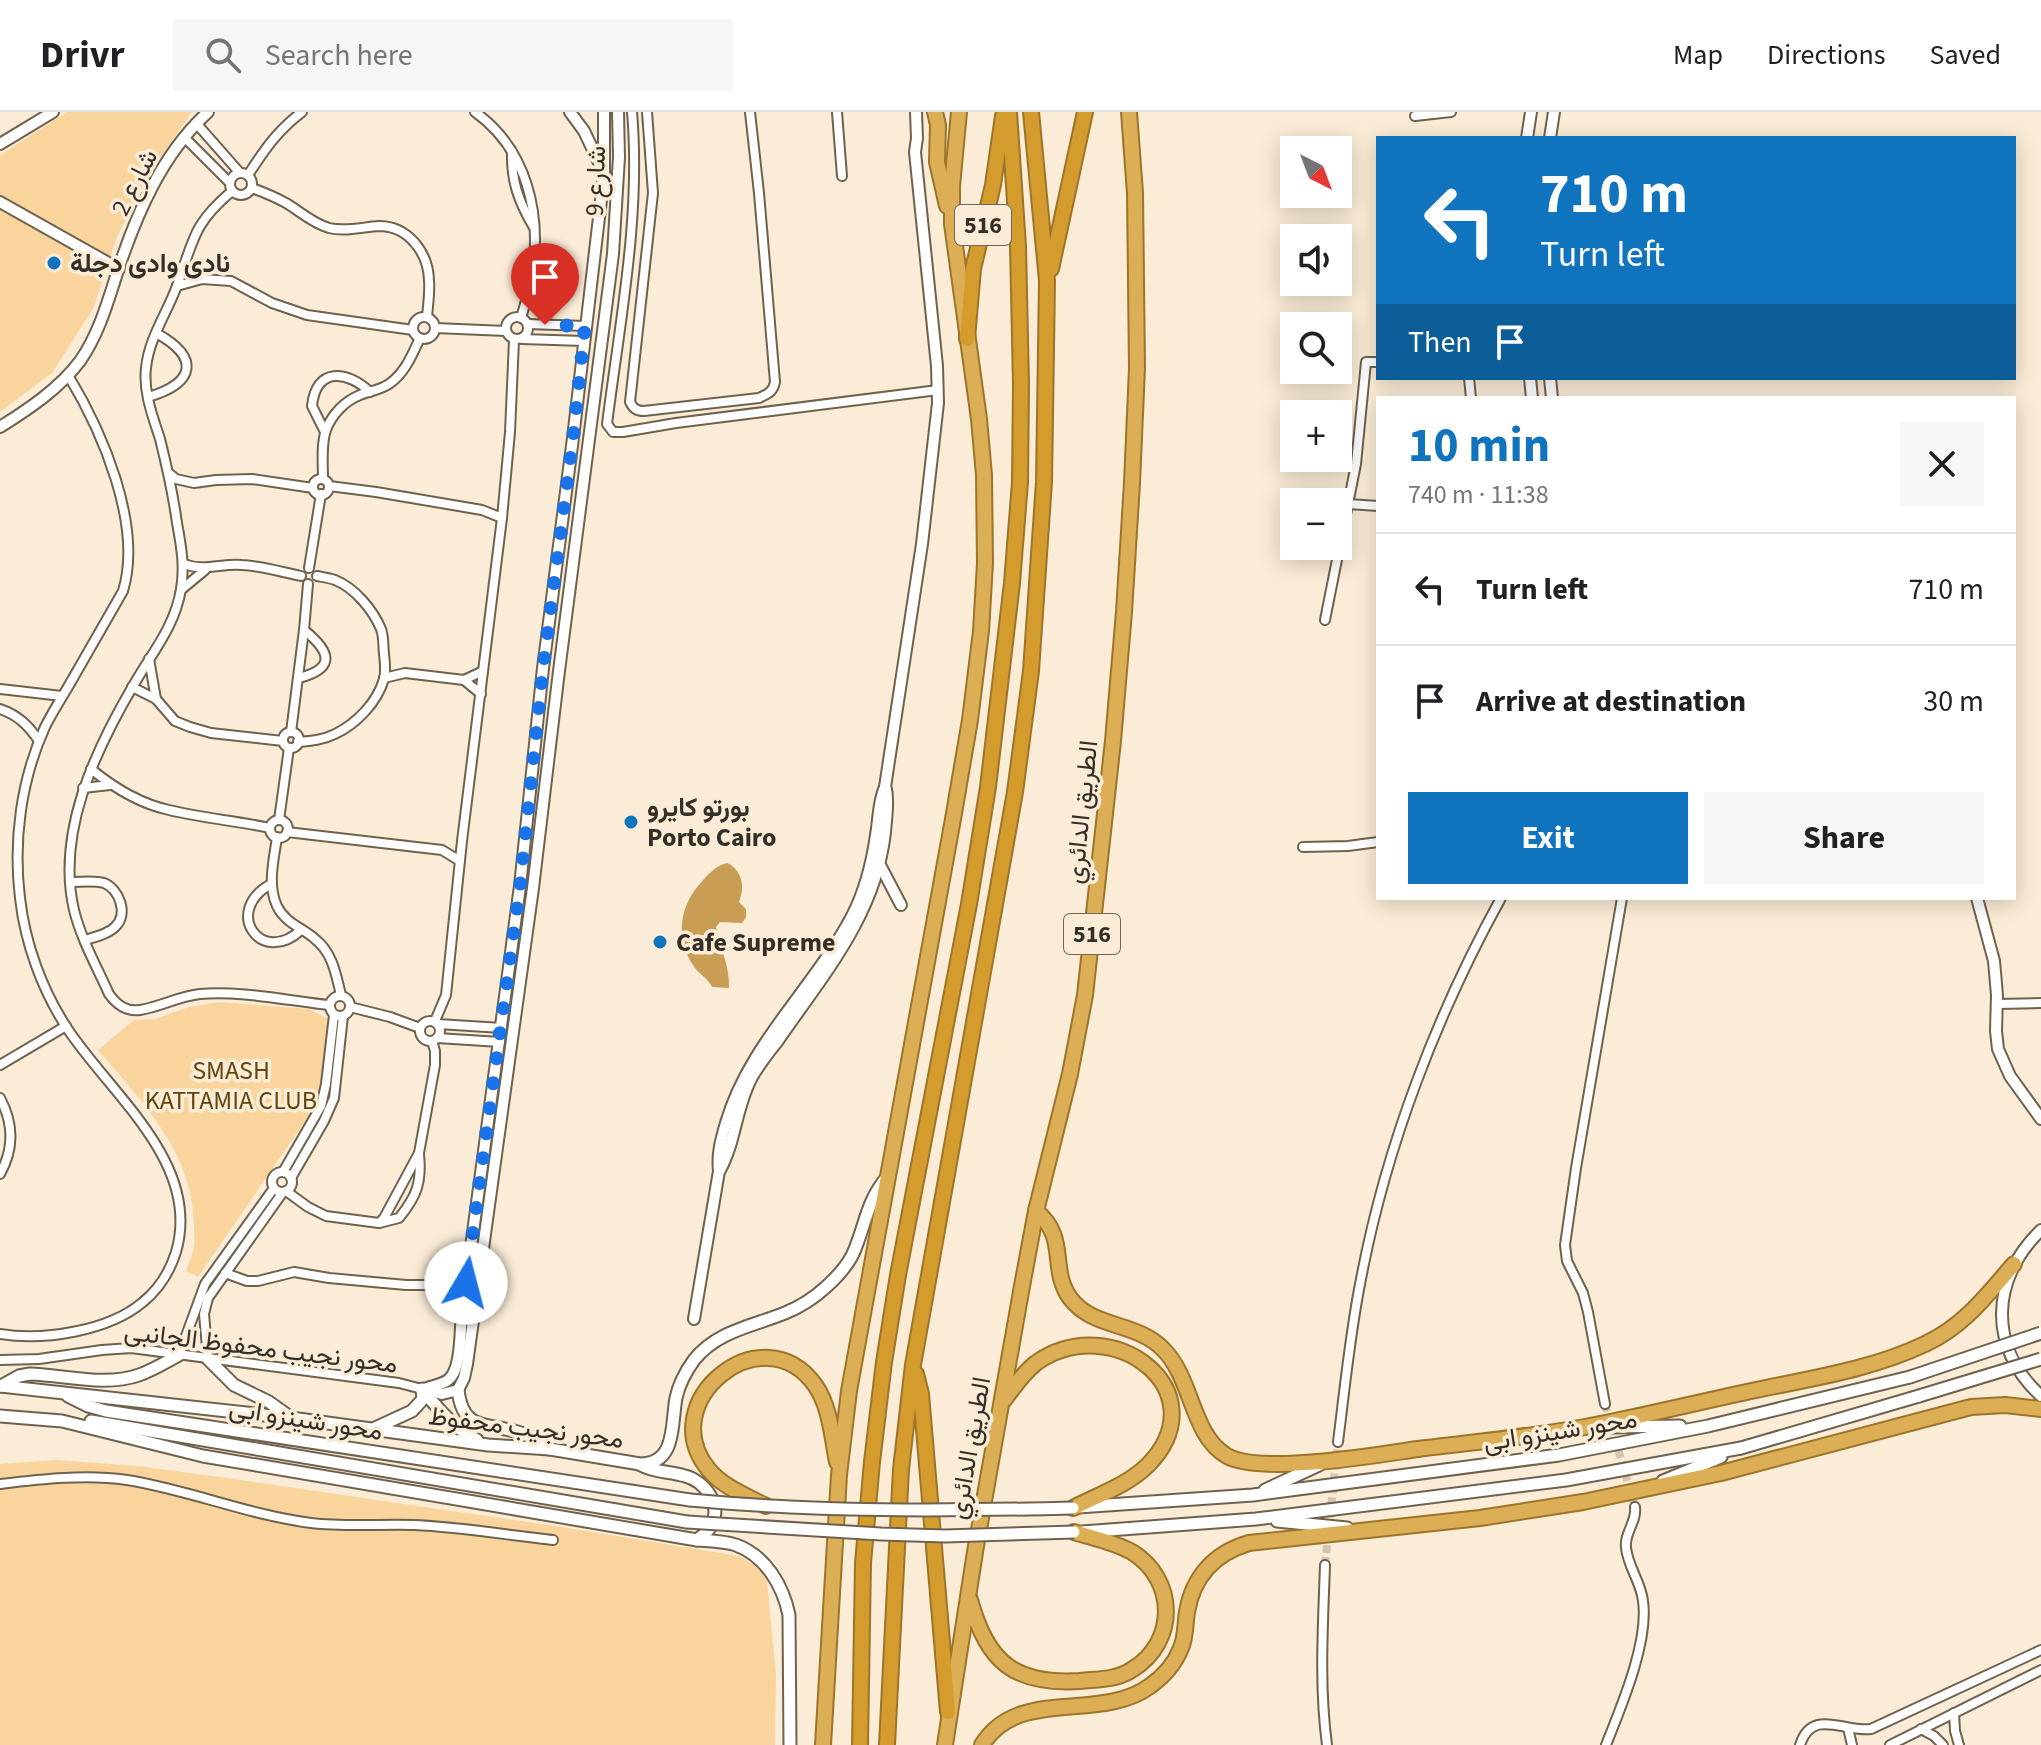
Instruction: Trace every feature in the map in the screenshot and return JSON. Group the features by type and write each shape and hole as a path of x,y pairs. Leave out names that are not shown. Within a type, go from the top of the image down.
{"highway":[{"path":"935,112 938,125 937,162 952,224"},
{"name":"516","path":"823,1745 839,1475 849,1391 953,819 981,631 985,563 984,475 952,224 959,112"},
{"name":"516","path":"967,339 973,269 1006,112"},
{"name":"516","path":"860,1745 863,1563 884,1362 969,904 988,787 1012,583 1020,482 1021,384 1018,246 1006,112"},
{"name":"516","path":"887,1745 901,1469 913,1365 1015,792 1031,671 1044,482 1047,281 1031,112"},
{"name":"516","path":"1047,281 1085,112"},
{"name":"الطريق الدائري","path":"945,1745 968,1593 1036,1211 1070,1074 1085,995 1124,612 1137,368 1135,193 1129,112"},
{"path":"1036,1211 1047,1221 1054,1234 1061,1282 1076,1305 1092,1317 1132,1329 1154,1341 1179,1369 1204,1431 1219,1450 1240,1461 1255,1464 1326,1461 1584,1427 1853,1369 1911,1350 1956,1326 2014,1264"},
{"path":"1002,1402 1022,1375 1047,1357 1076,1347 1107,1347 1128,1352 1147,1364 1161,1381 1170,1412 1168,1434 1156,1456 1139,1473 1073,1508"},
{"path":"766,1506 726,1485 710,1471 695,1443 694,1422 699,1402 717,1377 734,1365 754,1359 774,1359 793,1366 809,1377 821,1394 827,1413 839,1475"},
{"path":"913,1365 921,1394 948,1712"},
{"path":"982,1745 997,1727 1016,1715 1106,1704 1151,1686 1169,1668 1182,1647 1190,1597 1203,1572 1223,1553 1249,1543 1532,1510 1721,1473 1971,1407 2005,1405 2041,1409"},
{"path":"968,1593 983,1638 996,1655 1013,1669 1033,1678 1055,1682 1109,1679 1136,1668 1150,1655 1160,1639 1166,1612 1164,1593 1149,1566 1131,1551 1074,1532"}],"main road":[{"name":"محور نجيب محفوظ","path":"1,1386 291,1418 488,1445 550,1449 640,1464 656,1461 667,1449 679,1389 698,1355 724,1335 797,1307 828,1285 855,1250 871,1200 888,1177"},
{"name":"محور شينزو ابى","path":"61,1392 106,1411 690,1500 894,1511 1073,1508 1253,1495 1559,1455 1708,1426 1910,1377 2041,1333"},
{"path":"1,1386 30,1374 122,1379 148,1371 179,1355"},
{"path":"208,1359 234,1385 269,1402 291,1418"},
{"name":"محور شينزو ابى","path":"62,1421 85,1420 687,1522 906,1535 1074,1532 1256,1519 1566,1480 1741,1448 2041,1359"},
{"path":"372,1429 416,1409 423,1399 422,1389"},
{"path":"422,1389 437,1409 457,1427 488,1445"},
{"path":"458,1390 463,1412 473,1422 518,1432 550,1449"},
{"path":"0,1416 62,1421 203,1456 697,1540 733,1543 767,1568 779,1585 789,1615 790,1745"},
{"path":"1584,1427 1708,1426"},
{"path":"1644,1489 1741,1448"},
{"path":"1253,1495 1326,1461"},
{"path":"640,1464 651,1470 689,1477 709,1493 715,1506 714,1520 707,1532 697,1540"},
{"path":"1256,1519 1367,1531"}],"street":[{"path":"0,144 53,112"},
{"name":"شارع 2","path":"0,427 41,399 68,375 82,357 99,325 140,210 170,156 208,112"},
{"path":"183,492 169,473 145,380 146,365 156,333 203,219 231,187 231,178 244,174 271,140 302,112"},
{"path":"475,112 512,151 527,182 534,210 536,230 532,276 524,321 528,333 518,340"},
{"path":"570,112 584,131 604,175"},
{"name":"شارع 9","path":"422,1389 450,1379 455,1373 458,1359 520,886 543,668 595,253 604,175 604,112"},
{"name":"شارع 9","path":"458,1390 467,1364 533,888 613,254 619,157 618,112"},
{"path":"632,112 635,187 607,424 613,432 938,390"},
{"path":"647,112 653,193 630,402 632,407 644,411 759,398 773,389 775,382 750,112"},
{"path":"837,112 842,176"},
{"path":"733,1115 737,1091 747,1069 838,939 856,907 869,871 885,787 922,544 938,390 909,112"},
{"path":"915,152 916,112"},
{"path":"1415,116 1451,112"},
{"path":"1527,136 1531,112"},
{"path":"1550,136 1554,112"},
{"path":"196,123 252,183 252,188"},
{"path":"184,137 231,187 243,195 252,188"},
{"path":"252,188 286,203 308,220 334,229 384,226 408,235 419,248 429,278 427,317"},
{"path":"0,202 119,269"},
{"path":"595,253 613,254"},
{"path":"184,265 202,279"},
{"path":"177,286 202,279 231,281 272,303 307,315 413,330 420,338"},
{"path":"413,330 418,318 427,317 434,323 430,337 420,338"},
{"path":"584,341 518,340 510,338 506,326 511,318 585,326"},
{"path":"435,328 506,331"},
{"path":"148,397 174,388 185,374 187,364 178,347 156,333"},
{"path":"325,432 339,409 349,400 388,385 400,374 420,338"},
{"path":"274,1188 326,1216 379,1223 399,1218 419,1185 419,1153 435,1065 435,1040 440,1034 437,1022 446,995 502,518 518,340"},
{"path":"1351,488 1358,450 1366,362 1376,362"},
{"path":"0,1334 39,1337 116,1320 142,1303 163,1279 173,1261 181,1220 173,1179 157,1146 66,1026 46,991 24,926 20,899 17,859 20,818 39,741 123,591 128,575 129,549 125,521 112,470 92,418 68,375"},
{"path":"183,492 216,480 252,479 327,492 325,432 312,406 316,388 331,376 345,376 358,380 370,392"},
{"path":"573,438 589,439"},
{"path":"169,473 183,492 184,564 181,590 166,635 132,687 83,788 71,845 75,912 109,994 115,1003 125,1009 136,1010 189,995 221,993 329,1005 338,1015"},
{"path":"309,568 317,491 315,482 482,510 502,518"},
{"path":"482,510 503,503"},
{"path":"1352,504 1376,506"},
{"path":"1325,620 1337,560"},
{"path":"184,564 200,569 246,565 301,576"},
{"path":"181,590 208,568"},
{"path":"301,576 309,568"},
{"path":"132,687 156,699 175,721 211,733 295,746 298,742 333,735 348,726 371,704 384,678 382,632 363,601 351,590 336,580 317,576 309,568"},
{"path":"301,576 308,584"},
{"path":"308,584 314,582 317,576"},
{"path":"291,732 308,584"},
{"path":"299,678 319,671 325,656 324,648 304,630"},
{"path":"149,659 156,699"},
{"path":"385,660 405,673"},
{"path":"543,668 559,671"},
{"path":"384,678 405,673 464,680 483,671"},
{"path":"464,680 481,694"},
{"path":"0,689 62,696"},
{"path":"0,709 20,719 39,741"},
{"path":"279,820 285,734 291,732 297,735 298,742"},
{"path":"91,769 111,785 168,810 270,828"},
{"path":"83,788 111,785"},
{"path":"694,1319 719,1171 719,1149 756,1070 857,923 868,900 880,865 888,806 885,787"},
{"path":"279,820 270,828 277,837 287,832 442,850 460,861"},
{"path":"279,820 286,824 287,832"},
{"path":"277,837 271,884 277,906 283,916 323,946 336,972 341,995 348,999 350,1007"},
{"path":"442,850 462,841"},
{"path":"1303,847 1376,842"},
{"path":"880,865 901,905"},
{"path":"71,882 97,881 107,884 114,889 122,912 120,922 112,930 85,940"},
{"path":"271,884 255,896 250,906 247,918 252,929 259,938 270,943 290,939 301,930"},
{"path":"520,886 533,888"},
{"path":"1338,1442 1349,1345 1361,1276 1390,1160 1438,1030 1500,900"},
{"path":"1605,1404 1588,1312 1583,1293 1567,1261 1565,1245 1622,900"},
{"path":"1978,900 1991,949 1997,1004 1996,1031 2002,1059 2010,1076 2041,1119"},
{"path":"329,1005 333,998 341,995"},
{"path":"1997,1004 2041,1003"},
{"path":"208,1359 205,1306 225,1273 291,1186 287,1175 321,1106 338,1015 350,1007 420,1028"},
{"path":"420,1028 426,1021 502,1028"},
{"path":"0,1065 66,1026"},
{"path":"420,1028 424,1039 500,1042"},
{"path":"0,1098 12,1130 11,1146 0,1174"},
{"path":"379,1223 388,1213 419,1153"},
{"path":"179,1355 205,1284 274,1188 276,1174 287,1175"},
{"path":"2041,1230 2026,1245 2014,1264 2004,1292 2002,1321 2014,1364 2041,1396"},
{"path":"225,1273 247,1281 294,1272 406,1285 438,1285"},
{"name":"محور نجيب محفوظ الجانبى","path":"0,1360 52,1358 121,1348 399,1383 422,1389"},
{"path":"422,1389 442,1394 458,1390"},
{"path":"0,1484 42,1479 124,1480 166,1487 247,1511 309,1523 444,1527 553,1540"},
{"path":"1606,1745 1635,1662 1644,1622 1643,1599 1626,1548 1627,1536 1636,1516 1635,1507"},
{"path":"1325,1565 1321,1660 1327,1745"},
{"path":"1800,1745 1805,1733 1818,1725 1830,1724 1859,1730 1877,1727 2041,1650"},
{"path":"1890,1745 2041,1670"},
{"path":"1954,1713 1959,1745"},
{"path":"1848,1728 1852,1745"},
{"path":"1921,1729 1943,1745"}],"green space":[{"name":"نادى وادى دجلة","path":"67,112 192,112 150,172 117,237 93,309 52,373 0,412 0,155"},
{"name":"SMASH KATTAMIA CLUB","path":"219,1002 309,1009 328,1019 319,1101 198,1277 186,1271 194,1245 192,1202 176,1153 148,1110 98,1050 134,1020 155,1019 189,1007"},
{"path":"55,1460 138,1466 227,1478 739,1556 761,1569 767,1582 776,1673 775,1745 0,1745 0,1464"}],"shaded area":[{"path":"727,863 734,867 740,877 742,891 739,902 746,909 742,923 720,922 716,927 729,988 712,987 689,958 682,937 683,916 691,895 714,869"}],"tunnel":[{"path":"1605,1404 1635,1507"},
{"path":"1325,1565 1338,1442"}],"place":[{"name":"نادى وادى دجلة","path":"54,263"},
{"name":"بورتو كايرو Porto Cairo","path":"631,822"},
{"name":"Cafe Supreme","path":"660,942"}],"route":[{"path":"466,1283 520,886 585,326 545,325"}]}
